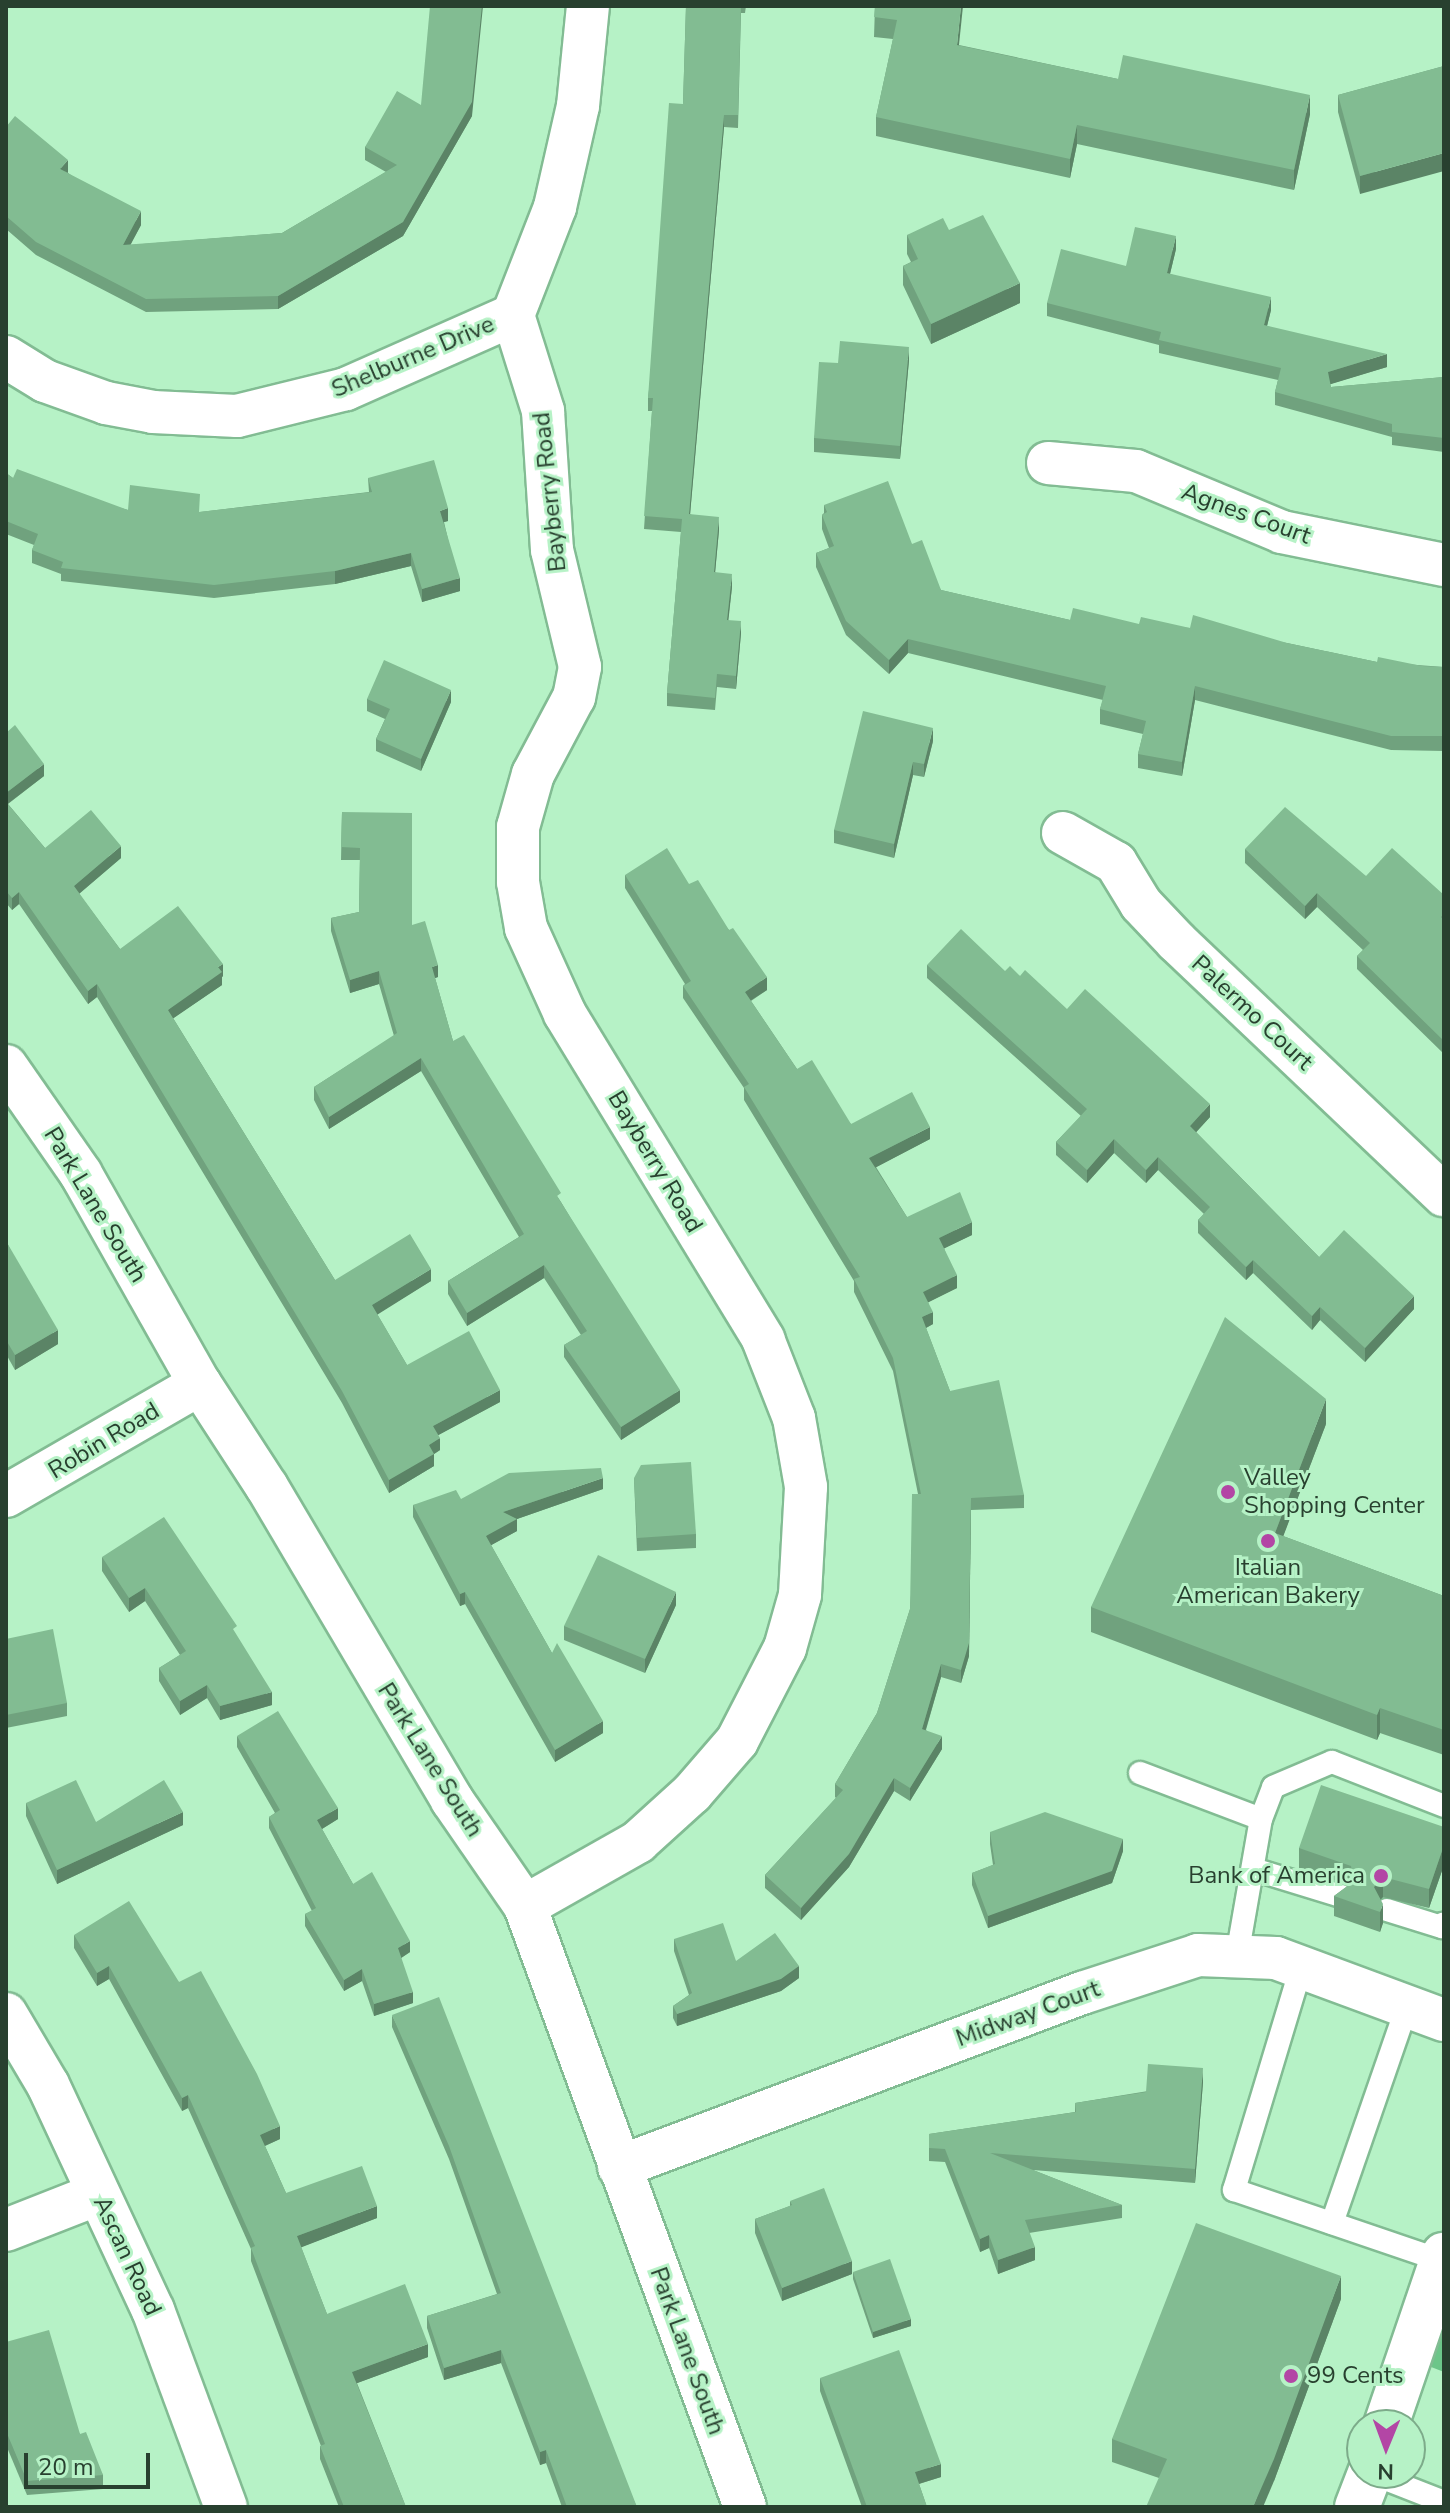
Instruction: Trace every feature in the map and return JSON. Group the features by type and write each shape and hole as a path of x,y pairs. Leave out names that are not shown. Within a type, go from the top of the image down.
{"main road":[{"path":"1391,2409 1443,2258"}],"street":[{"name":"Shelburne Drive","path":"6,357 45,381 106,403 153,412 237,416 346,389 513,315 555,207 578,106 588,6"},
{"name":"Bayberry Road","path":"513,315 543,411 552,550 580,667 574,697 533,774 518,827 518,882 526,928 565,1014 763,1339 794,1418 806,1487 797,1608 785,1648 737,1741 692,1793 638,1842 525,1906"},
{"name":"Agnes Court","path":"1048,463 1136,471 1282,532 1444,565"},
{"name":"Palermo Court","path":"1063,833 1116,863 1141,904 1177,942 1444,1195"},
{"name":"Park Lane South","path":"6,1066 81,1174 200,1384 267,1487 452,1800 525,1906 745,2507"},
{"name":"Robin Road","path":"6,1496 200,1384"},
{"name":"Midway Court","path":"619,2167 1082,1993 1198,1955 1276,1958 1425,2013"},
{"name":"Ascan Road","path":"6,2014 48,2085 153,2310 226,2507"},
{"path":"6,2230 98,2194"}],"lane":[{"path":"1237,1956 1261,1819 1273,1787 1332,1762 1444,1806"},
{"path":"1140,1773 1261,1819"},
{"path":"1253,1869 1341,1896"},
{"path":"1387,1910 1442,1927 1444,1923"},
{"path":"1301,1968 1234,2190 1443,2258"},
{"path":"1332,2223 1425,2013"},
{"path":"1411,2489 1444,2502"}],"green space":[{"path":"1444,2274 1444,2372 1408,2358"}],"building":[{"path":"430,6 482,6 472,102 403,222 278,296 146,299 36,242 6,216 6,127 15,116 68,160 60,169 141,211 123,245 282,233 397,165 365,147 397,91 421,105"},
{"path":"686,6 741,6 738,115 724,115 689,514 719,517 714,572 732,574 727,620 741,621 736,676 717,674 715,698 667,693 682,519 644,516 653,398 648,398 669,103 683,104"},
{"path":"875,6 961,6 957,45 1118,79 1123,55 1310,95 1294,170 1077,125 1070,159 876,117 897,20 874,17"},
{"path":"1444,66 1444,153 1360,176 1338,95"},
{"path":"983,215 1020,283 931,324 903,266 918,259 907,235 943,218 949,230"},
{"path":"1135,227 1176,236 1167,273 1271,297 1264,325 1387,354 1328,372 1331,387 1444,377 1444,438 1392,432 1392,424 1275,392 1281,368 1159,340 1161,332 1047,303 1061,249 1126,266"},
{"path":"840,341 909,347 900,446 814,438 819,362 838,363"},
{"path":"434,460 448,508 440,511 460,578 422,589 411,553 335,571 214,585 61,568 63,562 32,550 38,534 6,521 6,473 13,478 17,469 128,510 130,485 200,494 199,512 372,492 368,478"},
{"path":"888,481 912,544 922,540 941,590 1070,620 1073,608 1139,624 1141,617 1190,628 1193,615 1287,643 1377,662 1378,657 1444,667 1444,736 1391,736 1195,686 1182,762 1138,754 1146,721 1100,709 1106,686 908,639 889,660 846,621 816,553 834,546 822,515 827,512 824,505"},
{"path":"384,660 451,690 421,759 376,739 390,709 367,699"},
{"path":"863,711 933,728 924,764 913,762 894,844 834,830"},
{"path":"15,725 44,764 6,793 6,733"},
{"path":"6,802 45,848 91,810 121,846 74,886 120,949 178,906 223,964 218,967 222,972 168,1010 335,1280 410,1234 431,1269 372,1305 407,1365 469,1331 500,1390 433,1426 440,1438 429,1445 434,1454 389,1480 342,1391 97,984 88,991 19,892 12,898 6,891"},
{"path":"1285,807 1366,876 1392,848 1444,895 1444,914 1441,917 1444,920 1444,1041 1357,956 1370,943 1317,893 1305,906 1245,849"},
{"path":"342,812 412,813 412,925 425,921 438,965 432,967 453,1041 464,1035 561,1193 557,1196 680,1390 621,1427 564,1345 587,1331 544,1265 467,1313 448,1281 524,1234 421,1058 329,1117 314,1087 397,1033 379,971 350,980 331,918 359,912 360,848 341,847"},
{"path":"667,848 689,884 698,880 729,930 733,928 767,977 745,992 797,1069 812,1060 851,1124 912,1092 930,1127 869,1158 907,1217 960,1192 972,1222 939,1238 957,1275 923,1292 933,1312 922,1317 950,1391 999,1380 1024,1495 971,1498 969,1643 961,1670 941,1664 922,1729 942,1736 910,1788 894,1778 849,1854 801,1908 765,1875 843,1790 835,1784 877,1713 910,1609 912,1494 921,1494 893,1358 854,1279 860,1277 744,1087 749,1084 683,986 691,981 625,875"},
{"path":"961,929 1005,971 1010,966 1020,976 1025,970 1067,1009 1085,989 1210,1104 1190,1126 1319,1257 1344,1230 1414,1296 1365,1348 1320,1307 1312,1316 1253,1260 1246,1267 1198,1220 1210,1207 1158,1157 1146,1170 1114,1139 1087,1170 1056,1142 1087,1109 927,965"},
{"path":"6,1241 58,1330 15,1355 6,1340"},
{"name":"Valley Shopping Center","path":"1225,1317 1326,1399 1275,1533 1444,1596 1444,1730 1380,1708 1377,1715 1091,1607"},
{"path":"691,1462 696,1534 637,1538 634,1478 641,1465"},
{"path":"601,1468 603,1478 503,1512 517,1519 486,1536 552,1653 557,1643 603,1721 555,1750 465,1592 460,1594 413,1505 456,1490 461,1499 509,1473"},
{"path":"164,1517 237,1626 233,1629 272,1692 220,1706 207,1685 180,1701 159,1668 186,1651 145,1588 129,1598 102,1557"},
{"path":"598,1555 676,1592 645,1659 564,1626"},
{"path":"53,1629 67,1703 6,1715 6,1639"},
{"path":"278,1711 338,1808 317,1820 353,1884 372,1872 410,1941 398,1948 413,1992 374,2004 362,1969 344,1980 305,1914 316,1908 269,1817 280,1810 237,1736"},
{"path":"76,1780 96,1822 164,1780 183,1812 57,1870 26,1803"},
{"name":"Bank of America","path":"1321,1785 1444,1827 1444,1845 1429,1889 1383,1877 1374,1887 1383,1904 1380,1912 1334,1896 1354,1881 1351,1866 1299,1848"},
{"path":"1045,1812 1123,1839 1112,1871 988,1916 972,1873 995,1864 990,1832"},
{"path":"129,1901 179,1982 201,1971 257,2074 280,2126 260,2135 286,2193 362,2166 377,2206 297,2236 327,2314 405,2284 428,2344 352,2372 406,2507 344,2507 320,2446 325,2444 251,2248 255,2246 188,2095 182,2098 109,1966 97,1973 74,1935"},
{"path":"723,1923 736,1961 775,1933 799,1966 781,1979 677,2014 673,2006 692,1993 674,1939"},
{"path":"439,1997 637,2507 567,2507 546,2450 540,2452 501,2350 444,2368 427,2316 501,2293 449,2146 392,2015"},
{"path":"1148,2064 1203,2068 1195,2169 990,2153 1122,2205 1025,2220 1035,2247 998,2260 989,2235 980,2239 945,2149 929,2148 929,2134 1076,2112 1075,2103 1146,2092"},
{"path":"824,2188 852,2261 782,2288 755,2219"},
{"path":"1196,2223 1341,2276 1274,2459 1253,2507 1146,2507 1167,2459 1112,2439"},
{"path":"890,2259 911,2319 873,2332 853,2272"},
{"path":"49,2330 80,2434 86,2432 103,2475 27,2481 6,2431 6,2342"},
{"path":"899,2350 941,2464 915,2472 927,2507 867,2507 820,2378"}],"place":[{"name":"Valley Shopping Center","path":"1228,1492"},
{"name":"Italian American Bakery","path":"1268,1541"},
{"name":"Bank of America","path":"1381,1876"},
{"name":"99 Cents","path":"1291,2376"}]}
